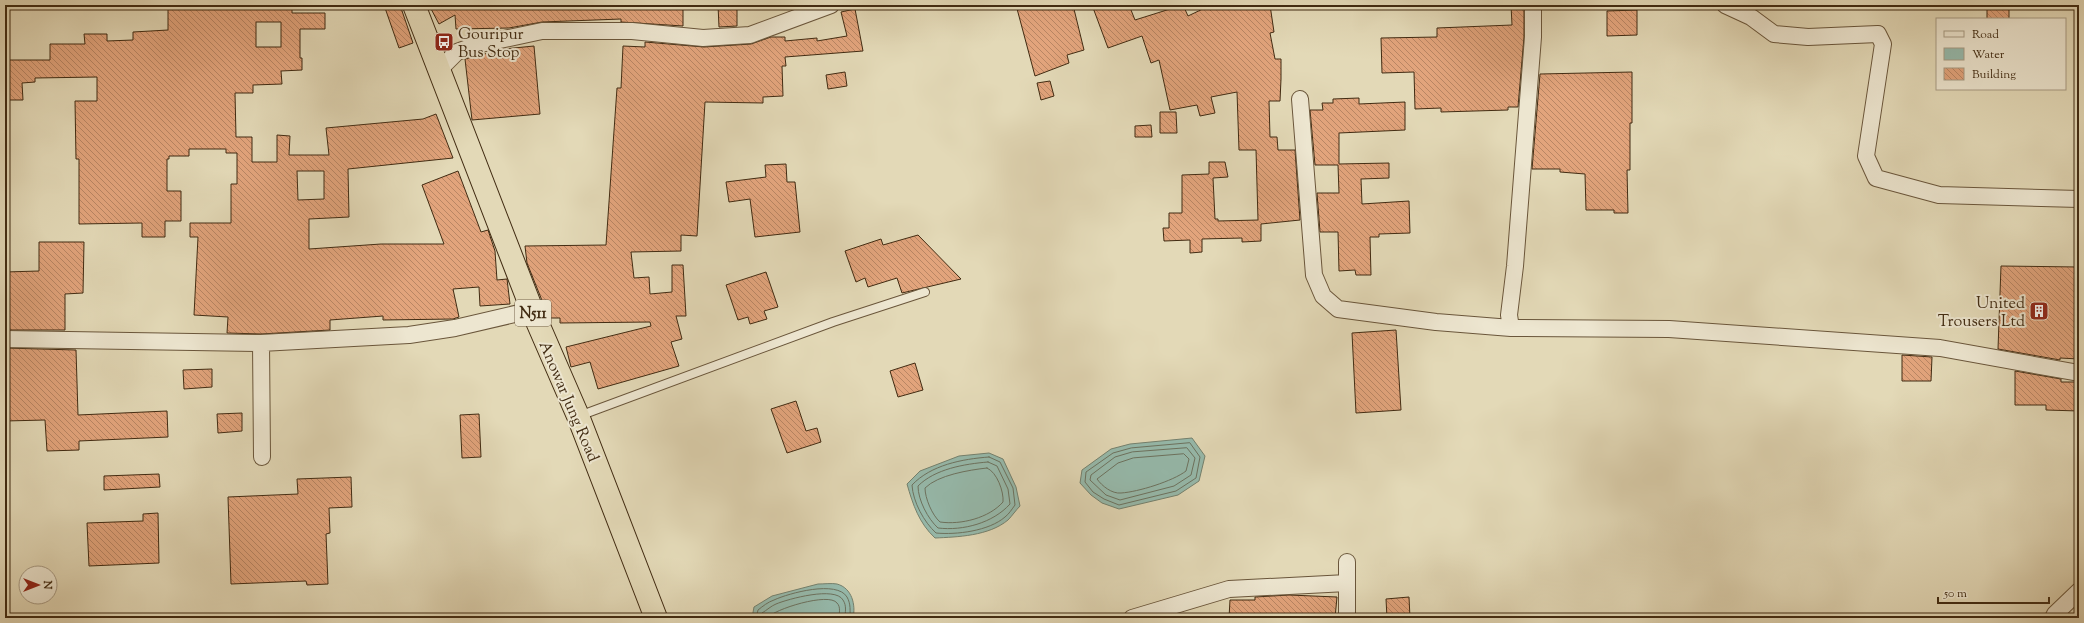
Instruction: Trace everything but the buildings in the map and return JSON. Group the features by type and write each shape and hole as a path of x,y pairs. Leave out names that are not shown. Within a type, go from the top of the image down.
{"highway":[{"name":"Anowar Jung Road","path":"414,5 532,310 578,416 656,618"}],"street":[{"path":"440,69 457,52 476,45 542,31 632,31 703,38 750,35 831,5"},
{"path":"1511,328 1509,315 1515,266 1533,37 1533,5"},
{"path":"1724,5 1751,17 1774,34 1808,37 1878,34 1883,44 1866,156 1876,178 1939,195 2079,199"},
{"path":"1300,99 1314,276 1323,296 1338,309 1436,322 1511,328 1669,329 1940,348 2079,373"},
{"path":"5,339 261,343 409,335 455,328 532,310"},
{"path":"261,343 262,457"},
{"path":"1347,562 1347,618"},
{"path":"1132,618 1229,589 1347,583"},
{"path":"2053,618 2055,614 2079,591"}],"lane":[{"path":"578,416 833,322 925,292"}],"water":[{"path":"1192,438 1205,456 1199,481 1178,495 1119,509 1102,503 1091,495 1080,483 1082,470 1111,449 1130,444"},
{"path":"989,453 1003,459 1016,487 1020,506 1008,520 992,529 973,535 935,538 929,532 917,513 907,484 920,471 959,456"},
{"path":"818,584 837,584 846,589 852,598 854,608 853,618 752,618 754,607 772,596"}],"place":[{"name":"Gouripur Bus Stop","path":"444,42"},
{"name":"United Trousers Ltd","path":"2039,311"}]}
